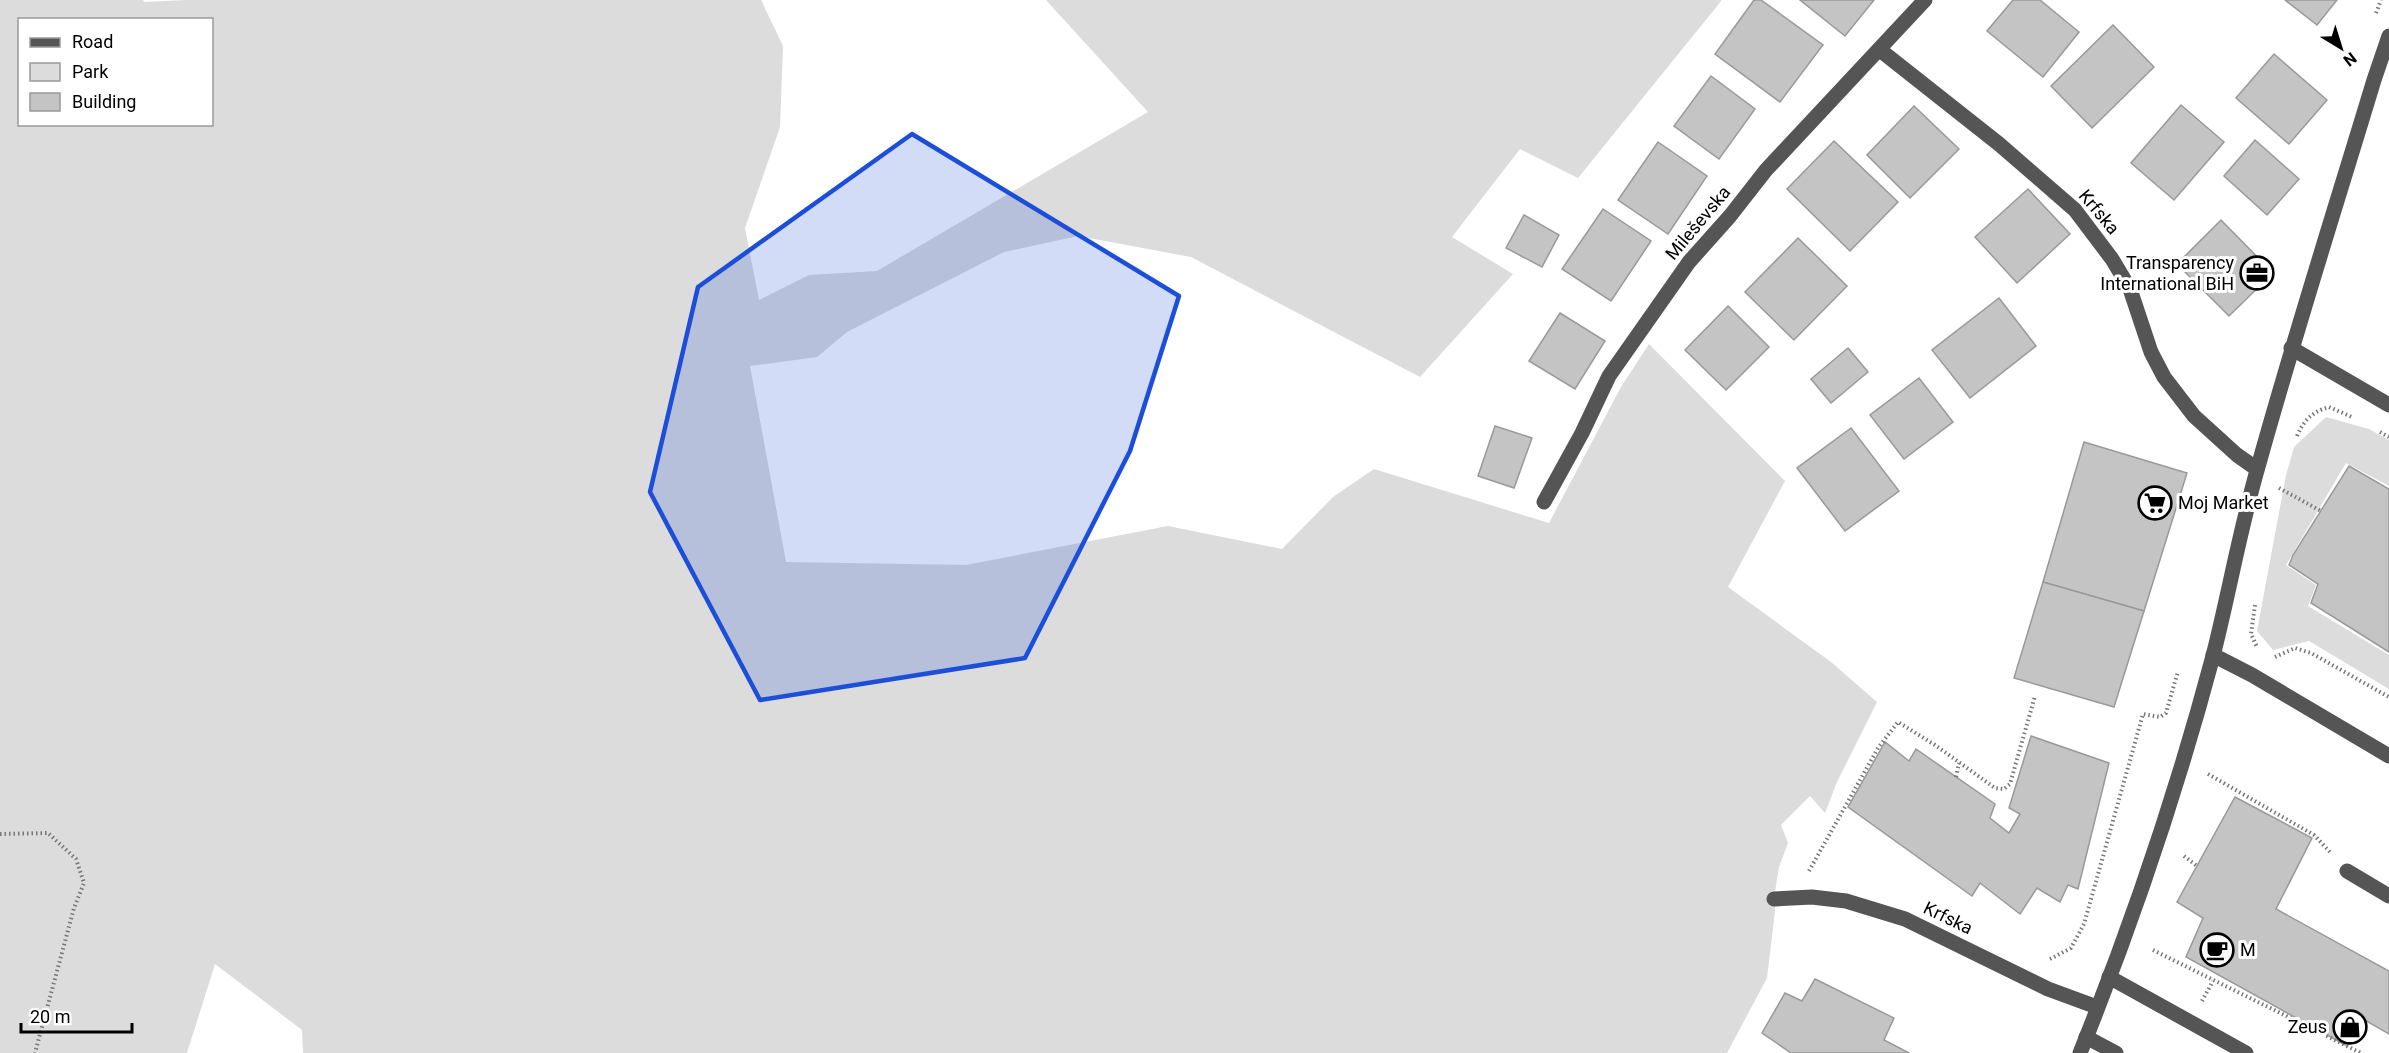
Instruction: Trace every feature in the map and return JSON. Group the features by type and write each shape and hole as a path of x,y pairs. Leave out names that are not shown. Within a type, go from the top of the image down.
{"street":[{"name":"Mileševska","path":"1544,502 1609,376 1682,271 1766,170 1925,0"},
{"path":"2080,1053 2134,910 2189,738 2213,655 2257,469 2291,348 2373,80 2389,36"},
{"name":"Krfska","path":"1880,50 1999,144 2075,210 2112,259 2130,289 2151,352 2164,377 2194,416 2229,448 2257,469"},
{"path":"2291,348 2389,405"},
{"path":"2213,655 2253,675 2389,756"},
{"path":"2347,871 2389,896"},
{"name":"Krfska","path":"1774,898 1812,897 1845,901 1905,919 2048,989 2097,1007"},
{"path":"2109,977 2246,1053"},
{"path":"2086,1037 2116,1053"}],"path":[{"path":"2294,442 2302,424 2319,410 2329,407 2356,419"},
{"path":"2373,428 2389,437"},
{"path":"2275,499 2280,478"},
{"path":"2277,488 2321,511"},
{"path":"2256,598 2251,634 2259,651"},
{"path":"2272,658 2295,648 2311,653 2389,697"},
{"path":"1820,873 1809,871 1878,748 1898,722 1995,788 2004,789 2010,784 2035,696"},
{"path":"2017,759 2024,760"},
{"path":"1956,777 1959,762"},
{"path":"2208,774 2314,835 2347,871"},
{"path":"0,834 48,833 76,859 84,883 74,908 34,1053"},
{"path":"2184,856 2197,866"},
{"path":"2047,960 2060,956 2071,948 2084,924"},
{"path":"2153,950 2361,1053"},
{"path":"2206,994 2213,981"}],"highlighted area":[{"path":"912,134 1179,296 1130,451 1025,658 760,700 650,492 698,287"}],"green space":[{"path":"0,0 143,0 144,2 186,0 761,0 783,46 780,127 745,228 759,300 809,275 877,271 1148,112 1046,0 1722,0 1578,178 1520,149 1452,237 1513,274 1420,377 1191,257 1078,236 1004,252 847,332 817,357 750,366 786,562 966,565 1168,526 1282,549 1333,497 1374,469 1549,523 1621,387 1649,344 1785,481 1728,587 1831,662 1877,702 1837,782 1825,813 1810,796 1781,825 1788,843 1779,867 1774,898 1775,911 1767,978 1727,1053 303,1053 302,1030 215,964 187,1053 0,1053"},
{"path":"2326,417 2369,429 2389,440 2389,486 2346,463 2286,565 2316,585 2308,606 2389,655 2389,689 2309,641 2273,650 2257,631 2286,475 2294,447"}],"building":[{"path":"1754,0 1761,0 1823,45 1780,102 1715,54"},
{"path":"1800,0 1874,0 1845,36"},
{"path":"2013,0 2040,0 2079,32 2043,77 1987,31"},
{"path":"2285,0 2337,0 2317,25"},
{"path":"2113,25 2154,67 2092,128 2051,86"},
{"path":"2274,54 2327,100 2289,144 2236,98"},
{"path":"1711,76 1755,109 1719,159 1674,126"},
{"path":"2181,105 2224,142 2174,200 2131,163"},
{"path":"1914,106 1959,149 1910,198 1867,155"},
{"path":"2255,140 2299,179 2267,215 2224,176"},
{"path":"1834,141 1898,202 1850,251 1787,189"},
{"path":"1658,142 1707,176 1668,234 1618,200"},
{"path":"2028,189 2070,234 2017,283 1975,237"},
{"path":"1603,209 1651,241 1611,301 1562,269"},
{"path":"1524,215 1559,235 1542,267 1506,248"},
{"path":"2221,220 2273,273 2229,316 2177,264"},
{"path":"1798,238 1847,286 1794,340 1745,292"},
{"path":"1999,298 2036,346 1970,398 1932,350"},
{"path":"1728,306 1769,347 1726,390 1685,350"},
{"path":"1560,313 1605,341 1575,389 1529,361"},
{"path":"1848,348 1868,372 1831,403 1811,379"},
{"path":"1919,378 1953,422 1904,459 1870,415"},
{"path":"1495,426 1532,438 1514,488 1478,476"},
{"path":"1851,428 1899,491 1845,531 1797,468"},
{"path":"2084,442 2187,473 2144,611 2043,582"},
{"path":"2349,466 2389,489 2389,652 2311,603 2318,584 2289,565"},
{"path":"2043,582 2144,611 2114,707 2014,678"},
{"path":"2031,736 2109,763 2078,889 2068,885 2060,902 2037,888 2020,914 1980,883 1972,896 1848,807 1885,742 1909,761 1916,749 1995,804 1990,818 2009,833 2020,814 2009,808"},
{"path":"2235,797 2312,838 2276,909 2389,971 2389,1034 2363,1019 2347,1046 2186,957 2203,918 2177,902"},
{"path":"1815,979 1894,1018 1884,1040 1909,1053 1791,1053 1762,1033 1785,993 1802,1001"}],"place":[{"name":"Transparency International BiH","path":"2257,273"},
{"name":"Moj Market","path":"2155,503"},
{"name":"M","path":"2217,950"},
{"name":"Zeus","path":"2350,1027"}]}
